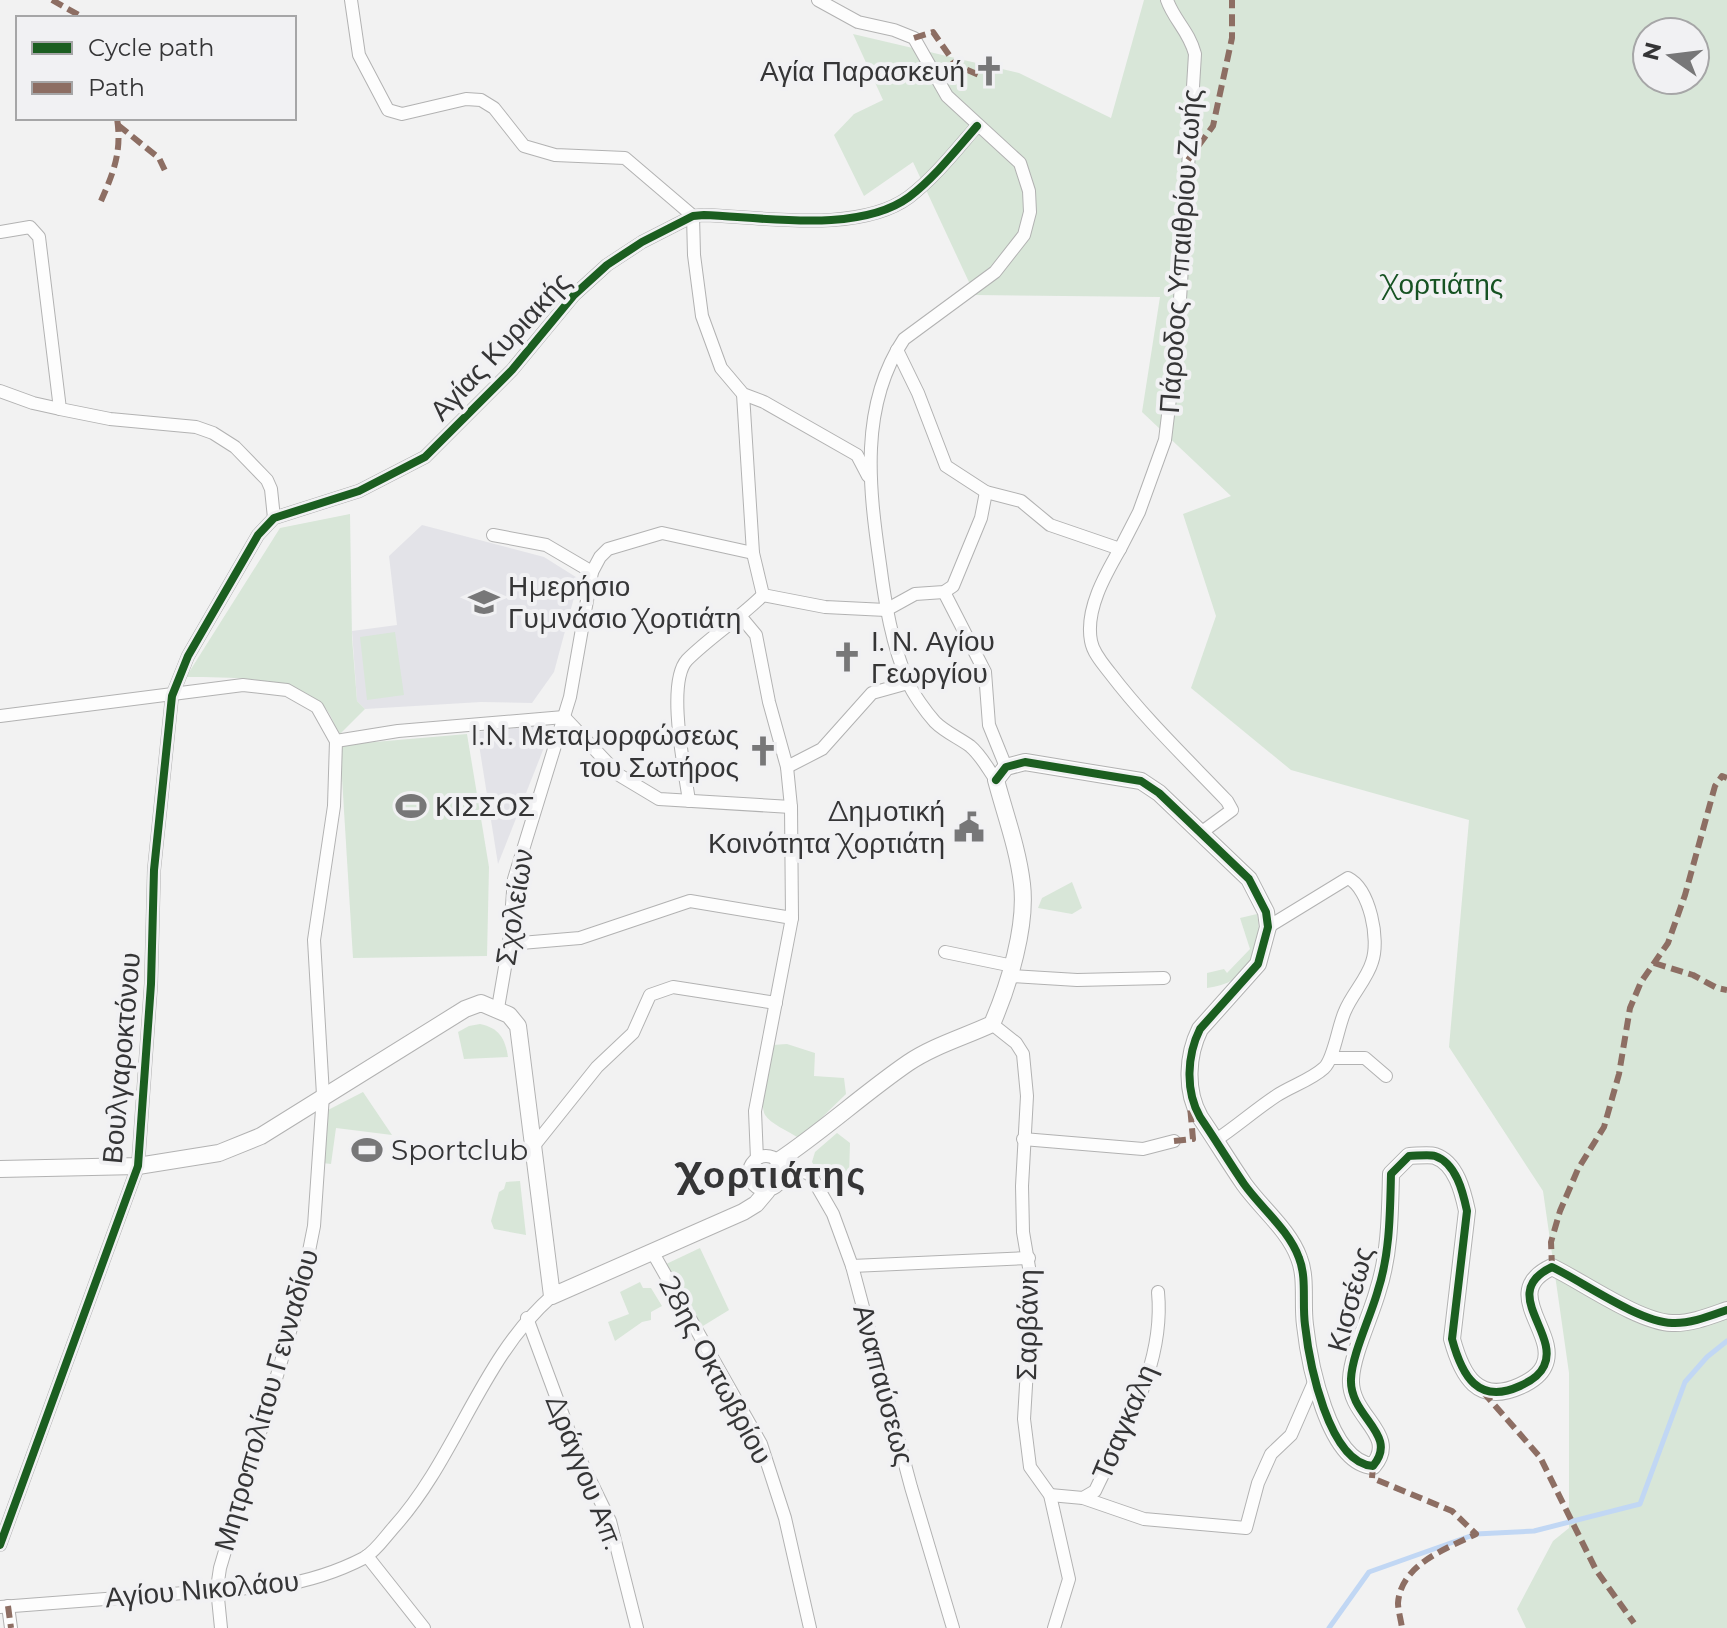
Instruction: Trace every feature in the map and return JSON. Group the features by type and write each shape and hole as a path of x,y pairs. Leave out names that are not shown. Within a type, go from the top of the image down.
{"street":[{"path":"351,0 359,55 388,110 402,114 466,99 481,100 494,108 524,146 555,155 621,156 693,216 694,255 702,316 721,368 743,394 764,402 857,455 866,468 886,610 908,683 936,722 1001,774"},
{"path":"818,0 858,22 914,38 947,96 1020,163 1029,191 1030,212 1024,235 995,272 904,339 897,350 876,406 869,481"},
{"name":"Πάροδος Υπαιθρίου Ζωής","path":"1167,0 1190,36 1195,54 1175,373 1165,440 1139,512 1092,608 1090,640 1138,711 1227,801 1232,810 1202,832"},
{"name":"Αγίας Κυριακής","path":"274,518 359,491 425,457 512,370 574,295 607,265 642,242 693,216 741,216 784,222 859,215 884,209 907,198 934,174 977,126"},
{"path":"0,232 30,227 39,237 60,409"},
{"path":"897,350 918,393 946,466 986,492 1021,501 1050,525 1120,549"},
{"path":"0,391 33,403 110,419 196,427 224,438 267,480 274,518 258,535 188,656 172,696"},
{"path":"743,394 753,553 763,595"},
{"path":"763,595 825,607 886,610 915,594 944,592 953,586 981,518 986,492"},
{"path":"493,535 546,545 592,572 608,549 662,533 753,553"},
{"name":"Σχολείων","path":"498,1008 509,944 514,879 570,697 592,572"},
{"path":"0,1169 138,1166 219,1153 261,1136 465,1009 481,1003 498,1008 518,1026 552,1296 743,1212 756,1204 767,1191 779,1185 780,1169 809,1140 908,1063 934,1048 992,1024 1012,971 1022,885 989,725 985,672 944,592"},
{"path":"689,801 678,723 677,694 684,663 763,595"},
{"path":"741,617 756,635 769,702 787,767 791,807 792,918 755,1111 757,1159"},
{"path":"787,767 822,749 872,693 908,683"},
{"path":"0,716 243,685 287,690 317,707 336,741 398,731 564,717 619,775 659,799 791,807"},
{"name":"Βουλγαροκτόνου","path":"0,1545 138,1166 151,984 154,870 172,696"},
{"name":"Μητροπολίτου Γενναδίου","path":"221,1628 217,1588 220,1568 305,1281 315,1212 323,1095 314,940 334,806 336,741"},
{"path":"1001,774 1025,762 1141,781 1202,832 1249,879 1266,912 1268,927 1348,878 1355,882 1370,910 1375,930 1373,962 1345,1010 1333,1043 1332,1058 1323,1069 1276,1096 1216,1140"},
{"path":"509,944 580,938 690,901 792,918"},
{"name":"Κισσέως","path":"1268,927 1258,964 1200,1029 1191,1051 1191,1092 1194,1107 1300,1259 1304,1322 1315,1380 1347,1455 1364,1466 1373,1466 1381,1456 1381,1439 1354,1399 1351,1379 1388,1252 1391,1174 1409,1156 1435,1156 1451,1168 1463,1193 1467,1211 1452,1339 1457,1356 1483,1392 1515,1388 1531,1381 1544,1366 1546,1351 1530,1301 1530,1289 1539,1273 1552,1267 1645,1317 1672,1323 1727,1310"},
{"path":"945,952 1012,971 1077,980 1164,978"},
{"path":"533,1147 597,1067 633,1033 650,995 673,987 776,1003"},
{"name":"Σαρβάνη","path":"992,1024 1016,1043 1023,1054 1027,1096 1023,1139 1023,1232 1032,1285 1024,1419 1030,1467 1050,1495 1069,1579 1054,1628"},
{"path":"1332,1058 1365,1058 1386,1076"},
{"path":"1023,1139 1143,1149 1174,1141"},
{"path":"767,1191 756,1187 750,1178 750,1167 757,1159 768,1156 780,1169"},
{"name":"Αναπαύσεως","path":"780,1169 810,1174 833,1214 852,1266 911,1487 953,1628"},
{"name":"28ης Οκτωβρίου","path":"653,1253 761,1444 785,1518 810,1628"},
{"path":"852,1266 1029,1258"},
{"name":"Τσαγκαλη","path":"1083,1498 1095,1491 1148,1380 1160,1314 1158,1292"},
{"name":"Αγίου Νικολάου","path":"4,1606 277,1586 312,1580 367,1556 407,1512 441,1464 479,1393 527,1318 552,1296"},
{"name":"Δράγγου Απ.","path":"527,1318 572,1441 610,1521 637,1628"},
{"path":"1050,1495 1083,1498 1144,1519 1246,1528 1258,1483 1271,1454 1291,1435 1315,1380"},
{"path":"367,1556 424,1628"},
{"path":"4,1606 11,1628"}],"shaded area":[{"name":"Ημερήσιο Γυμνάσιο Χορτιάτη","path":"422,525 544,557 579,579 554,672 532,703 481,702 365,709 357,701 352,631 397,625 389,556"},
{"path":"536,726 547,740 498,864 477,732"}],"green space":[{"name":"Χορτιάτης","path":"1144,0 1727,0 1727,1628 1526,1628 1517,1609 1553,1541 1569,1528 1569,1373 1543,1191 1449,1047 1469,820 1291,770 1191,688 1216,616 1183,514 1231,496 1142,412 1160,297 975,295 913,162 864,196 834,135 854,114 883,100 853,34 1019,73 1111,118"},
{"path":"350,514 352,638 357,701 365,709 340,734 320,702 290,687 256,680 186,677 280,528"},
{"path":"395,632 404,695 367,700 360,637"},
{"name":"ΚΙΣΣΟΣ","path":"467,734 489,867 487,956 353,958 340,745"},
{"path":"1072,882 1082,908 1072,914 1038,908 1042,898"},
{"path":"1257,914 1258,941 1250,964 1233,980 1207,988 1207,973 1224,969 1227,973 1250,949 1240,918"},
{"path":"480,1024 500,1035 508,1057 464,1059 458,1032"},
{"path":"787,1044 815,1053 814,1076 844,1078 846,1094 802,1137 771,1121 763,1109 772,1045"},
{"path":"363,1092 392,1135 336,1128 331,1164 322,1163 328,1110"},
{"path":"837,1133 850,1143 851,1180 826,1185 812,1162 815,1152"},
{"path":"520,1181 526,1235 494,1229 491,1221 499,1192 506,1182"},
{"path":"700,1248 729,1310 698,1329 662,1266"},
{"path":"640,1282 643,1288 651,1288 662,1306 651,1312 651,1320 642,1322 615,1341 608,1322 629,1314 620,1292"}],"waterway":[{"path":"1329,1628 1369,1572 1476,1534 1534,1531 1640,1504 1685,1382 1707,1357 1727,1341"}],"marked path":[{"path":"52,0 80,16"},
{"path":"1188,160 1213,126 1232,38 1232,0"},
{"path":"914,38 933,32 956,65 979,75"},
{"path":"101,201 116,161 117,120"},
{"path":"118,125 159,158 167,175"},
{"path":"1552,1267 1551,1242 1560,1211 1578,1169 1604,1127 1619,1074 1630,1008 1641,982 1668,943 1685,895 1715,786 1722,776 1727,778"},
{"path":"1654,963 1727,990"},
{"path":"1174,1141 1193,1139 1190,1106"},
{"path":"1483,1392 1540,1457 1596,1570 1634,1623"},
{"path":"1373,1466 1372,1478 1452,1511 1476,1534 1439,1552 1407,1578 1398,1603 1402,1628"},
{"path":"8,1606 11,1628"}],"cycle path":[{"path":"0,1545 138,1166 151,984 154,870 172,696 188,656 258,535 274,518 359,491 425,457 512,370 574,295 607,265 642,242 693,216 810,221 864,216 888,208 909,197 928,181 977,126"},
{"path":"996,780 1006,767 1025,762 1141,781 1159,793 1249,879 1266,912 1268,927 1258,964 1200,1029 1190,1061 1192,1096 1200,1117 1244,1184 1282,1229 1299,1258 1303,1274 1305,1325 1316,1385 1333,1430 1357,1461 1373,1466 1380,1455 1381,1444 1357,1404 1351,1379 1385,1262 1391,1174 1409,1156 1432,1155 1442,1160 1453,1171 1461,1187 1467,1211 1452,1339 1467,1375 1483,1389 1493,1392 1520,1386 1537,1375 1544,1366 1547,1353 1530,1301 1530,1288 1537,1277 1552,1267 1628,1309 1659,1321 1686,1322 1727,1310"}],"place":[{"name":"Αγία Παρασκευή","path":"989,71"},
{"name":"Ημερήσιο Γυμνάσιο Χορτιάτη","path":"484,602"},
{"name":"Ι. Ν. Αγίου Γεωργίου","path":"847,657"},
{"name":"I.N. Μεταμορφώσεως του Σωτήρος","path":"763,751"},
{"name":"ΚΙΣΣΟΣ","path":"411,806"},
{"name":"Δημοτική Κοινότητα Χορτιάτη","path":"969,827"},
{"name":"Sportclub","path":"367,1150"}],"district":[{"name":"Χορτιάτης","path":"773,1175"}]}
